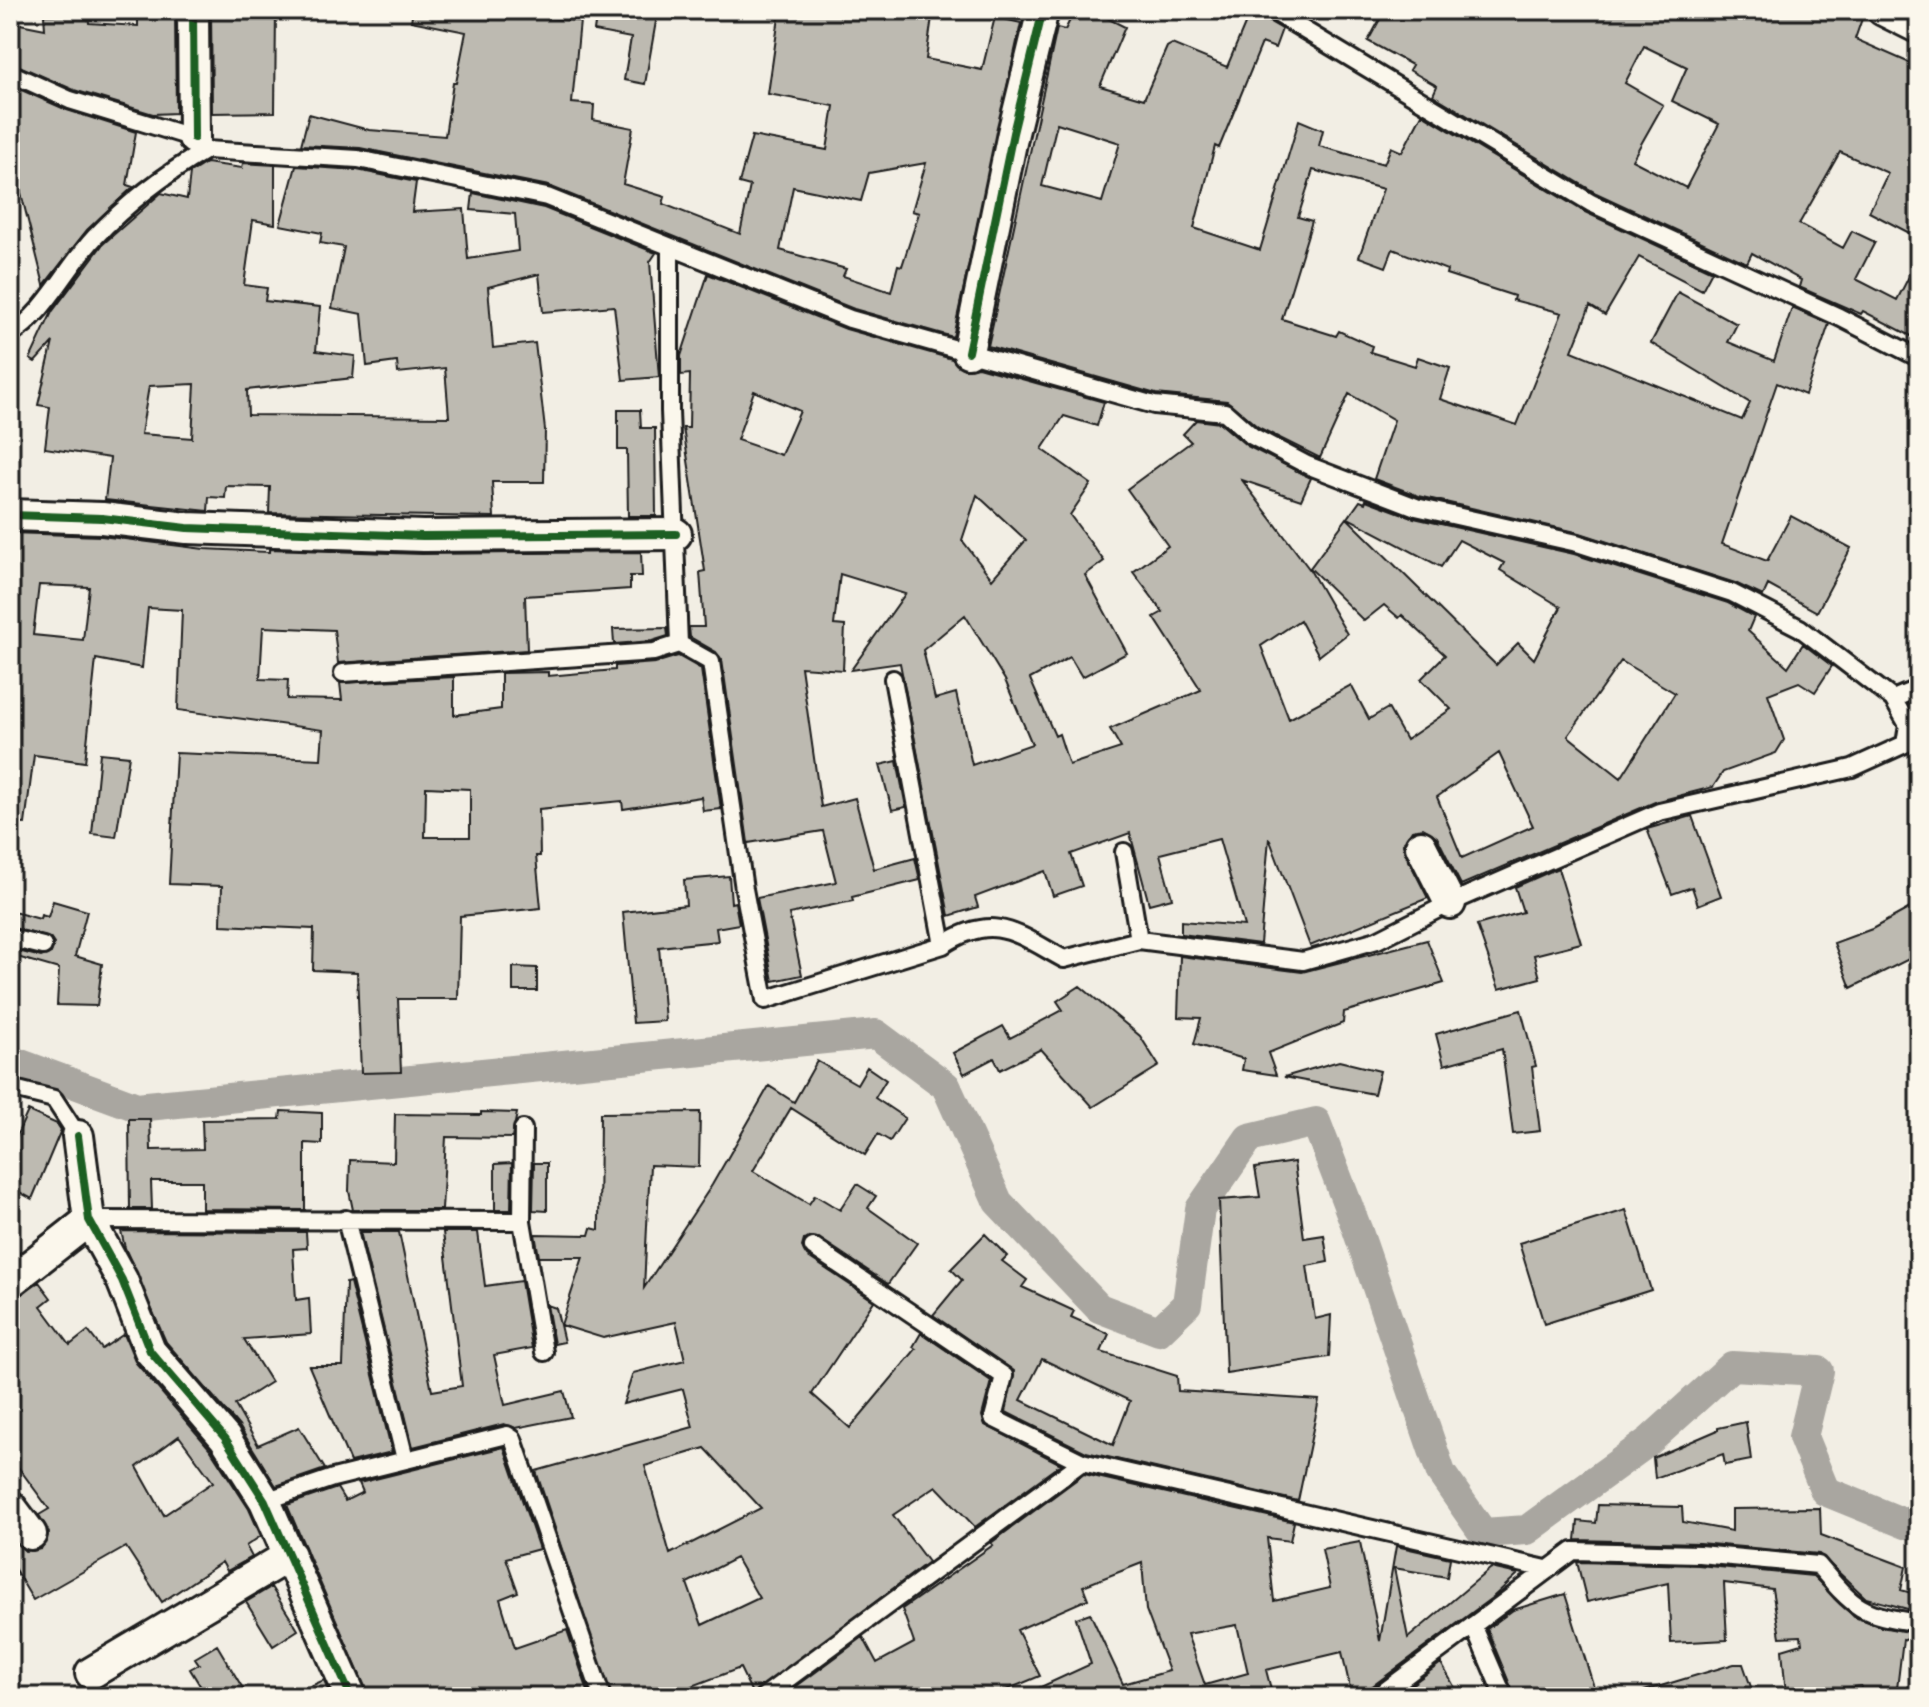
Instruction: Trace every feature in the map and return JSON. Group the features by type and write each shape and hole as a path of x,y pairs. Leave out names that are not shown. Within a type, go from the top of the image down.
{"street":[{"path":"193,10 200,144"},
{"path":"968,352 1013,133 1043,10"},
{"path":"1883,10 1919,28"},
{"path":"10,515 102,518 187,528 423,536 676,534"},
{"path":"1421,846 1450,903"},
{"path":"78,1136 89,1220 122,1280 150,1351 225,1438 265,1501 351,1697"},
{"path":"10,1282 89,1220"},
{"path":"10,1506 31,1534"},
{"path":"91,1673 290,1555"}],"lane":[{"path":"1271,10 1591,203 1839,317 1919,358"},
{"path":"10,73 70,100 200,144 358,159 547,197 850,319 1154,405 1225,412 1252,436 1307,465 1416,507 1577,543 1732,593 1800,628 1893,699 1908,725 1905,744 1865,762 1659,812 1450,903 1377,940 1303,961 1139,940 1064,959 1009,929 968,929 943,945 765,1000 744,889 711,662 679,644 654,652 343,673"},
{"path":"10,335 26,326 94,238 153,181 200,144"},
{"path":"670,247 670,411 679,644"},
{"path":"893,679 943,945"},
{"path":"1893,699 1919,688"},
{"path":"1124,852 1139,940"},
{"path":"10,938 43,946"},
{"path":"10,1088 54,1099 78,1136"},
{"path":"523,1129 522,1221 544,1352"},
{"path":"346,1219 405,1459"},
{"path":"89,1220 522,1221"},
{"path":"813,1247 1004,1376 993,1418 1082,1462 1546,1569"},
{"path":"265,1501 405,1459 507,1435 513,1439 601,1694"},
{"path":"763,1697 1082,1462"},
{"path":"1377,1697 1573,1551 1699,1554 1818,1565 1853,1606 1886,1618 1919,1623"},
{"path":"1473,1625 1504,1697"}],"building":[{"path":"138,10 175,10 176,113 153,114 74,90 10,62 10,22 45,29 44,15 88,14 89,23 138,26"},
{"path":"211,10 276,10 275,112 212,113"},
{"path":"413,10 523,10 522,16 580,21 572,103 594,105 593,120 633,128 623,184 665,197 663,204 740,234 750,186 739,183 752,136 827,150 834,106 768,94 780,10 933,10 926,59 982,70 995,17 1021,23 953,337 854,309 549,186 360,148 301,145 309,114 369,130 445,136 453,83 456,83 466,32 411,21","holes":["926,163 912,211 919,213 902,266 898,265 891,292 843,276 846,269 780,250 793,187 861,201 869,173"]},
{"path":"597,10 658,10 645,84 624,80 631,38 594,31"},
{"path":"1075,10 1091,10 1125,27 1100,86 1144,99 1167,47 1172,44 1227,67 1251,10 1260,10 1265,19 1282,29 1275,48 1262,43 1219,148 1215,146 1194,228 1260,250 1299,120 1323,130 1319,146 1384,164 1391,147 1402,152 1422,114 1585,212 1712,271 1702,290 1639,257 1605,315 1590,306 1572,351 1742,420 1750,403 1651,343 1678,292 1737,324 1728,342 1774,361 1792,308 1829,324 1805,395 1777,383 1722,544 1767,561 1791,516 1851,548 1817,612 1768,585 1763,596 1735,583 1580,533 1419,496 1374,479 1394,420 1349,394 1320,458 1258,427 1227,401 1156,394 988,346 1057,28 1065,30","holes":["1057,123 1120,143 1102,202 1042,186","1313,170 1383,189 1359,257 1386,267 1393,249 1447,270 1446,274 1514,296 1513,300 1562,313 1517,425 1440,399 1450,368 1418,357 1415,366 1370,352 1372,346 1339,331 1336,336 1282,319 1312,221 1298,217"]},
{"path":"1385,10 1865,10 1855,39 1919,67 1919,238 1869,212 1888,173 1840,152 1799,224 1843,248 1852,231 1875,242 1856,279 1897,300 1919,257 1919,340 1863,311 1861,314 1799,287 1801,280 1752,253 1747,263 1596,193 1433,95 1437,86 1409,70 1412,65 1368,41","holes":["1644,46 1687,67 1672,101 1719,124 1686,188 1632,160 1663,105 1625,83"]},
{"path":"10,85 67,110 136,132 127,185 133,187 87,230 44,285 18,181 10,180"},
{"path":"206,163 242,168 243,163 275,165 275,224 253,220 244,285 267,288 265,301 320,307 316,351 355,356 353,378 247,390 248,415 449,417 445,368 398,373 397,362 367,366 362,314 332,308 344,247 320,243 322,233 280,225 296,166 357,170 416,182 412,212 464,209 468,259 518,251 515,214 471,210 473,193 544,208 656,253 650,262 659,377 623,380 614,306 543,312 539,274 488,287 493,348 535,343 545,430 544,482 492,482 494,517 269,513 270,487 226,486 225,498 209,497 208,511 105,500 110,458 45,448 50,407 38,405 53,342 35,362 30,359 52,312 103,244 161,193 187,199 190,173","holes":["195,384 192,438 141,434 149,386"]},
{"path":"708,274 846,329 952,359 964,369 978,367 1104,402 1097,426 1064,416 1042,449 1091,484 1070,515 1104,561 1085,575 1127,653 1082,677 1070,657 1030,679 1055,736 1059,734 1069,765 1121,748 1110,729 1201,690 1154,617 1163,612 1133,572 1168,546 1127,489 1191,442 1183,434 1196,420 1220,423 1247,446 1311,478 1301,500 1242,480 1310,570 1347,634 1319,656 1300,620 1261,646 1289,719 1351,685 1369,719 1388,708 1406,740 1451,709 1421,679 1445,655 1402,615 1399,618 1384,605 1364,621 1310,568 1347,518 1496,665 1518,643 1534,659 1561,607 1500,570 1504,563 1459,540 1441,567 1348,518 1360,501 1365,503 1366,500 1414,518 1574,554 1728,603 1754,617 1748,631 1788,667 1803,644 1832,666 1815,692 1799,682 1768,694 1784,740 1776,753 1723,772 1713,787 1655,802 1461,885 1437,837 1423,828 1412,830 1403,844 1405,853 1428,898 1310,946 1269,838 1260,944 1181,934 1181,921 1244,926 1219,839 1160,854 1172,898 1149,904 1130,833 1071,854 1082,886 1053,896 1045,871 975,897 978,907 949,916 900,663 851,670 905,594 840,574 834,625 845,626 843,670 801,667 821,807 855,798 874,869 915,858 920,880 852,897 853,901 789,914 802,975 773,981 757,898 836,882 823,831 748,843 722,660 716,652 690,637 689,627 704,627 700,572 705,571 683,428 689,428 690,374 681,375 681,356","holes":["754,391 800,411 781,455 737,440","977,495 1026,540 992,579 962,540","965,615 1005,680 1032,744 972,765 956,693 935,699 923,650","1621,661 1675,693 1621,778 1568,736","1499,753 1533,826 1462,858 1437,797"]},
{"path":"618,410 640,410 641,428 655,428 656,516 628,516 627,450 618,450"},
{"path":"10,533 101,536 204,549 269,552 269,549 422,554 641,552 642,576 630,576 630,589 525,596 527,650 338,663 334,630 263,627 260,679 288,680 287,699 342,700 340,683 454,677 454,715 501,709 501,673 548,672 548,676 615,670 615,666 655,663 678,656 701,669 721,809 703,811 701,797 623,809 622,801 539,809 540,856 536,856 541,908 460,916 458,999 398,999 401,1072 361,1073 357,972 313,970 314,929 221,925 222,886 169,884 176,753 321,759 323,730 178,710 182,610 148,608 142,668 96,659 85,762 34,755 25,824 10,823","holes":["39,585 89,587 83,640 33,635","426,787 470,789 470,837 425,837"]},
{"path":"667,628 668,636 652,641 614,644 613,629"},
{"path":"100,753 129,756 116,837 92,834"},
{"path":"897,761 906,807 892,810 880,765"},
{"path":"1692,816 1721,896 1698,905 1692,887 1672,894 1647,829"},
{"path":"1558,868 1581,943 1534,955 1540,978 1499,989 1477,925 1523,912 1515,887"},
{"path":"729,876 731,903 735,902 739,924 716,928 718,941 659,947 665,1021 633,1023 623,912 686,905 684,880"},
{"path":"53,901 87,911 75,956 102,964 97,1006 57,1005 59,969 10,955 10,949 41,957 51,953 54,944 50,938 10,927 10,911 40,919 41,915 48,917"},
{"path":"1919,903 1919,954 1851,988 1834,943 1872,929"},
{"path":"1427,940 1444,983 1344,1012 1343,1023 1268,1053 1276,1075 1242,1070 1244,1059 1194,1044 1201,1018 1178,1017 1180,956 1302,972"},
{"path":"513,967 537,968 537,991 513,991"},
{"path":"1080,986 1140,1036 1159,1066 1093,1107 1041,1049 1000,1070 994,1058 964,1074 953,1053 1003,1026 1010,1038 1063,1010 1057,1001"},
{"path":"1521,1010 1536,1066 1532,1067 1540,1131 1513,1134 1502,1049 1444,1065 1436,1034"},
{"path":"817,1061 857,1084 867,1067 886,1080 875,1098 905,1118 890,1141 878,1134 865,1155 791,1108 753,1171 809,1204 815,1195 840,1210 857,1184 876,1196 868,1208 917,1243 888,1284 819,1238 804,1240 802,1247 807,1256 874,1301 812,1394 850,1428 916,1349 913,1347 921,1333 991,1381 982,1416 985,1425 1061,1464 975,1527 936,1486 893,1515 928,1562 753,1695 740,1668 687,1688 691,1697 611,1697 536,1471 693,1427 683,1389 623,1404 633,1373 685,1360 676,1322 603,1338 561,1325 583,1257 539,1257 535,1234 589,1235 591,1228 599,1230 600,1113 700,1112 699,1167 650,1165 644,1288 712,1185 769,1086 794,1102","holes":["705,1448 761,1508 670,1554 645,1466","736,1558 759,1598 702,1625 687,1583"]},
{"path":"1339,1061 1380,1071 1374,1094 1284,1077"},
{"path":"28,1111 57,1124 61,1130 32,1199 10,1187 10,1150"},
{"path":"281,1111 322,1113 322,1144 305,1143 305,1210 202,1209 202,1181 151,1181 152,1209 130,1209 129,1119 150,1119 151,1150 203,1149 202,1120 280,1119"},
{"path":"481,1112 517,1113 512,1138 446,1137 442,1210 353,1210 349,1191 350,1160 394,1162 395,1114 481,1115"},
{"path":"1294,1162 1304,1238 1324,1235 1328,1262 1307,1266 1315,1319 1331,1315 1329,1357 1226,1373 1219,1200 1260,1197 1255,1168"},
{"path":"512,1163 511,1210 495,1210 495,1164"},
{"path":"534,1163 547,1163 547,1211 533,1210"},
{"path":"1626,1210 1651,1290 1544,1324 1519,1243"},
{"path":"121,1231 306,1232 307,1248 293,1249 296,1300 309,1298 311,1334 244,1339 271,1382 235,1405 258,1445 299,1427 325,1469 276,1486 239,1426 166,1342 125,1248"},
{"path":"360,1232 399,1232 432,1391 462,1386 443,1232 478,1232 485,1286 521,1281 532,1348 494,1355 505,1405 564,1391 571,1417 516,1428 504,1424 413,1447"},
{"path":"985,1234 1007,1256 1002,1261 1027,1280 1022,1287 1074,1311 1071,1317 1109,1334 1101,1352 1177,1376 1178,1391 1319,1400 1298,1501 1086,1452 1006,1412 1014,1371 933,1315 962,1280 951,1269","holes":["1042,1359 1130,1401 1113,1445 1021,1400"]},
{"path":"39,1282 51,1298 41,1306 70,1345 88,1331 102,1349 124,1334 136,1363 210,1449 249,1509 261,1536 246,1546 252,1557 227,1571 222,1562 162,1602 126,1547 33,1600 10,1561 10,1536 25,1551 41,1549 49,1533 39,1515 49,1509 10,1456 10,1300","holes":["179,1436 213,1482 164,1515 137,1467"]},
{"path":"350,1282 392,1452 350,1462 309,1366 343,1366 346,1283"},
{"path":"547,1305 556,1308 564,1342 554,1344"},
{"path":"1746,1422 1751,1460 1725,1465 1723,1454 1655,1478 1653,1458 1718,1428"},
{"path":"504,1447 539,1549 506,1558 518,1592 500,1599 515,1648 567,1630 590,1697 369,1697 287,1505 337,1488 345,1501 363,1492 359,1483"},
{"path":"1084,1474 1294,1522 1290,1541 1267,1538 1274,1601 1330,1588 1322,1549 1360,1542 1380,1641 1396,1546 1450,1558 1447,1577 1394,1568 1408,1638 1491,1568 1518,1574 1493,1597 1370,1688 1366,1697 1352,1697 1342,1652 1266,1670 1273,1697 1019,1697 1091,1664 1076,1618 1090,1613 1123,1684 1169,1671 1146,1610 1142,1563 1083,1586 1088,1599 1017,1630 1040,1676 989,1697 782,1697 863,1637 877,1663 914,1643 902,1609 993,1545 991,1543","holes":["1237,1625 1248,1673 1205,1685 1187,1634"]},
{"path":"1598,1505 1682,1507 1683,1522 1732,1531 1732,1509 1820,1508 1821,1535 1906,1567 1901,1590 1919,1595 1919,1612 1866,1598 1819,1554 1699,1543 1576,1540 1578,1521 1596,1523"},
{"path":"1577,1562 1698,1565 1813,1576 1854,1617 1881,1627 1919,1634 1919,1643 1903,1639 1896,1697 1860,1697 1861,1686 1786,1694 1782,1650 1802,1644 1801,1636 1780,1637 1772,1589 1724,1583 1727,1640 1671,1643 1668,1583 1587,1602"},
{"path":"271,1587 298,1630 273,1646 246,1602"},
{"path":"1565,1594 1597,1697 1515,1697 1487,1629 1513,1610"},
{"path":"217,1645 248,1697 207,1697 190,1669 199,1664 195,1658"},
{"path":"1441,1663 1460,1697 1395,1697"},
{"path":"1743,1664 1752,1690 1725,1697 1645,1697 1644,1691"},
{"path":"324,1680 331,1697 286,1697"}],"waterway":[{"path":"10,1060 137,1107 876,1034 946,1086 998,1202 1099,1308 1159,1331 1187,1304 1200,1209 1249,1138 1316,1122 1357,1229 1441,1473 1483,1533 1527,1530 1648,1442 1732,1366 1819,1371 1803,1437 1825,1491 1906,1524 1919,1516"}],"cycle path":[{"path":"193,10 194,138"},
{"path":"968,352 1013,133 1043,10"},
{"path":"10,515 102,518 187,528 423,536 676,534"},
{"path":"78,1136 89,1220 122,1280 150,1351 225,1438 265,1501 351,1697"}]}
